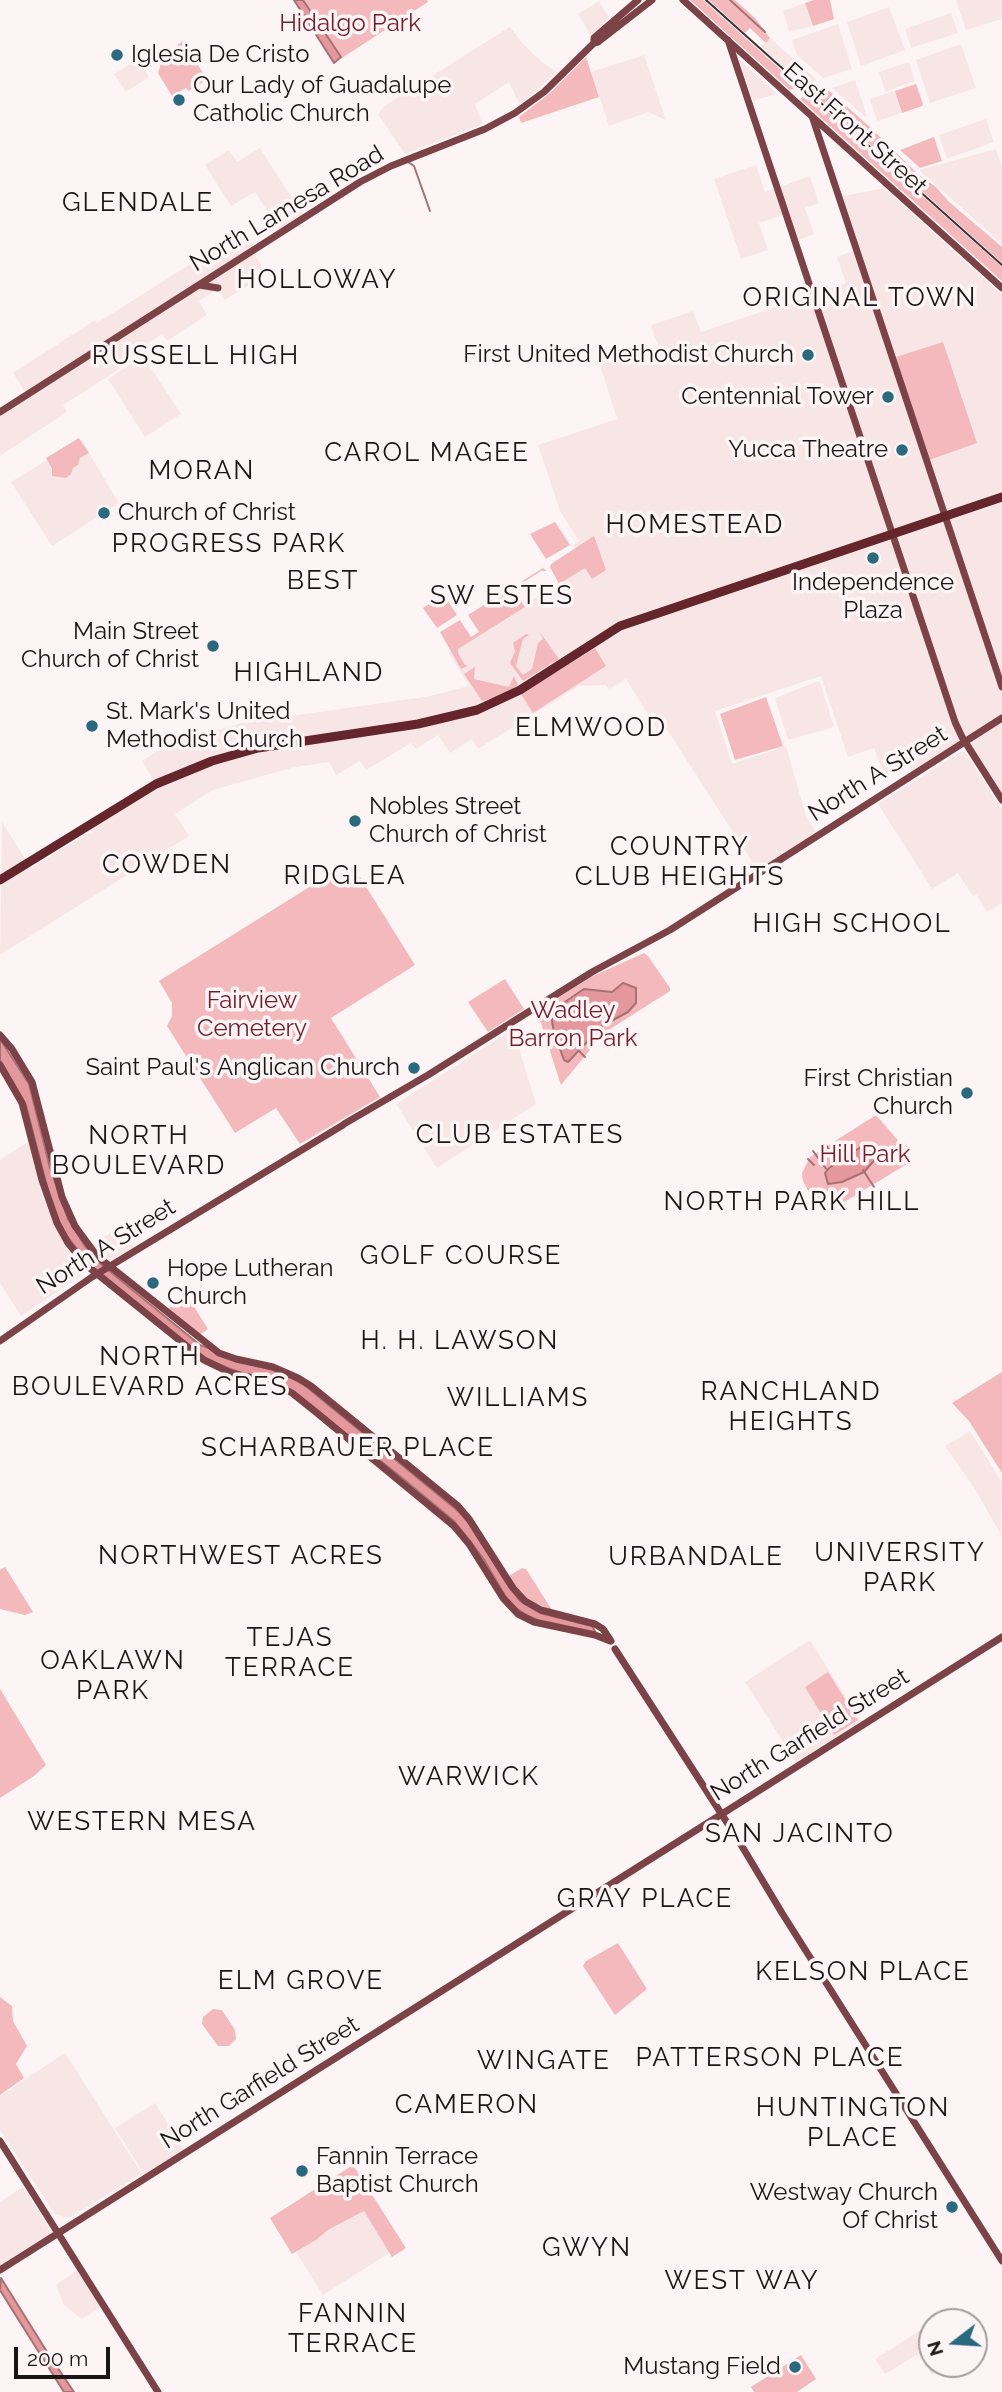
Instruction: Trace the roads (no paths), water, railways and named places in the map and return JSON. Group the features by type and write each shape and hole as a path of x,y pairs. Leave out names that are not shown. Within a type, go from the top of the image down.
{"highway":[{"path":"0,880 156,784 212,761 258,748 418,724 477,710 526,686 620,626 1000,498"}],"main road":[{"name":"North Lamesa Road","path":"594,43 594,38 638,0"},
{"name":"North Lamesa Road","path":"0,412 352,187 399,163 485,130 512,116 544,92 594,43 598,43 652,0"},
{"name":"East Front Street","path":"682,0 1002,288"},
{"path":"728,40 955,720 965,742 1002,800"},
{"path":"812,116 1002,687"},
{"path":"199,285 218,288"},
{"name":"North A Street","path":"0,1341 98,1274 428,1075 592,972 670,930 1002,719"},
{"path":"0,1035 13,1050 34,1087 52,1164 72,1220 91,1249 219,1353 273,1367 309,1384 460,1508 513,1588 525,1601 541,1610 595,1623 611,1641 534,1622 518,1614 503,1598 469,1544 454,1526 292,1393 271,1382 231,1373 204,1360 78,1256 60,1229 42,1180 24,1110 18,1094 0,1065"},
{"name":"North Garfield Street","path":"0,2270 1002,1637"},
{"path":"615,1649 722,1814 1002,2261"},
{"path":"0,2141 158,2392"}],"waterway":[{"path":"730,0 765,32"},
{"path":"408,162 414,166 430,211"},
{"path":"542,1009 552,1014"},
{"path":"579,1051 585,1057"},
{"path":"826,1145 839,1164"},
{"path":"813,1151 827,1170"},
{"path":"808,1159 814,1165"},
{"path":"863,1170 874,1187"}],"railway":[{"path":"706,0 1002,265"}],"place":[{"name":"Iglesia De Cristo","path":"117,55"},
{"name":"Our Lady of Guadalupe Catholic Church","path":"179,100"},
{"name":"First United Methodist Church","path":"808,355"},
{"name":"Centennial Tower","path":"888,397"},
{"name":"Yucca Theatre","path":"902,450"},
{"name":"Church of Christ","path":"104,513"},
{"name":"Independence Plaza","path":"873,558"},
{"name":"Main Street Church of Christ","path":"213,646"},
{"name":"St. Mark's United Methodist Church","path":"92,726"},
{"name":"Nobles Street Church of Christ","path":"355,821"},
{"name":"Saint Paul's Anglican Church","path":"414,1068"},
{"name":"First Christian Church","path":"967,1093"},
{"name":"Hope Lutheran Church","path":"153,1283"},
{"name":"Fannin Terrace Baptist Church","path":"302,2171"},
{"name":"Westway Church Of Christ","path":"952,2207"},
{"name":"Mustang Field","path":"795,2367"}],"district":[{"name":"GLENDALE","path":"138,203"},
{"name":"HOLLOWAY","path":"317,280"},
{"name":"ORIGINAL TOWN","path":"860,298"},
{"name":"RUSSELL HIGH","path":"196,356"},
{"name":"CAROL MAGEE","path":"427,453"},
{"name":"MORAN","path":"202,471"},
{"name":"HOMESTEAD","path":"695,525"},
{"name":"PROGRESS PARK","path":"229,544"},
{"name":"BEST","path":"323,581"},
{"name":"SW ESTES","path":"502,596"},
{"name":"HIGHLAND","path":"309,673"},
{"name":"ELMWOOD","path":"591,728"},
{"name":"COUNTRY CLUB HEIGHTS","path":"680,862"},
{"name":"COWDEN","path":"167,865"},
{"name":"RIDGLEA","path":"345,876"},
{"name":"HIGH SCHOOL","path":"852,924"},
{"name":"CLUB ESTATES","path":"520,1135"},
{"name":"NORTH BOULEVARD","path":"139,1151"},
{"name":"NORTH PARK HILL","path":"792,1202"},
{"name":"GOLF COURSE","path":"461,1256"},
{"name":"H. H. LAWSON","path":"460,1341"},
{"name":"NORTH BOULEVARD ACRES","path":"150,1372"},
{"name":"WILLIAMS","path":"518,1398"},
{"name":"RANCHLAND HEIGHTS","path":"791,1407"},
{"name":"SCHARBAUER PLACE","path":"348,1448"},
{"name":"NORTHWEST ACRES","path":"241,1556"},
{"name":"URBANDALE","path":"696,1557"},
{"name":"UNIVERSITY PARK","path":"900,1568"},
{"name":"TEJAS TERRACE","path":"290,1653"},
{"name":"OAKLAWN PARK","path":"113,1676"},
{"name":"WARWICK","path":"469,1777"},
{"name":"WESTERN MESA","path":"142,1822"},
{"name":"SAN JACINTO","path":"800,1834"},
{"name":"GRAY PLACE","path":"645,1899"},
{"name":"KELSON PLACE","path":"863,1972"},
{"name":"ELM GROVE","path":"301,1981"},
{"name":"PATTERSON PLACE","path":"770,2058"},
{"name":"WINGATE","path":"544,2061"},
{"name":"CAMERON","path":"467,2105"},
{"name":"HUNTINGTON PLACE","path":"853,2123"},
{"name":"GWYN","path":"587,2248"},
{"name":"WEST WAY","path":"742,2281"},
{"name":"FANNIN TERRACE","path":"353,2329"}],"park label":[{"name":"Hidalgo Park","path":"350,24"},
{"name":"Fairview Cemetery","path":"252,1015"},
{"name":"Wadley Barron Park","path":"573,1025"},
{"name":"Hill Park","path":"865,1155"}]}
